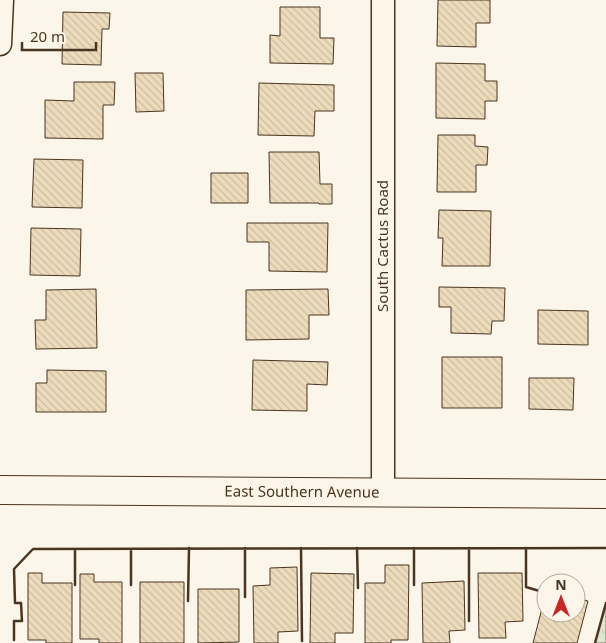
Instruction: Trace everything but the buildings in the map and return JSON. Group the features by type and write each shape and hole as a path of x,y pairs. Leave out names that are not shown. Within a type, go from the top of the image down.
{"main road":[{"name":"East Southern Avenue","path":"0,490 606,494"}],"street":[{"path":"0,44 2,0"},
{"name":"South Cactus Road","path":"383,0 383,492"}],"green space":[{"path":"606,603 606,643 595,643"}],"wall":[{"path":"188,601 189,548"},
{"path":"245,548 245,597"},
{"path":"301,548 302,641"},
{"path":"357,548 358,588"},
{"path":"414,548 414,585"},
{"path":"469,548 469,621"},
{"path":"526,548 526,587 536,590"},
{"path":"14,640 14,621 22,621 21,603 15,603 14,569 33,549 606,548"},
{"path":"75,549 75,585"},
{"path":"131,549 131,585"},
{"path":"595,643 606,603"}]}
